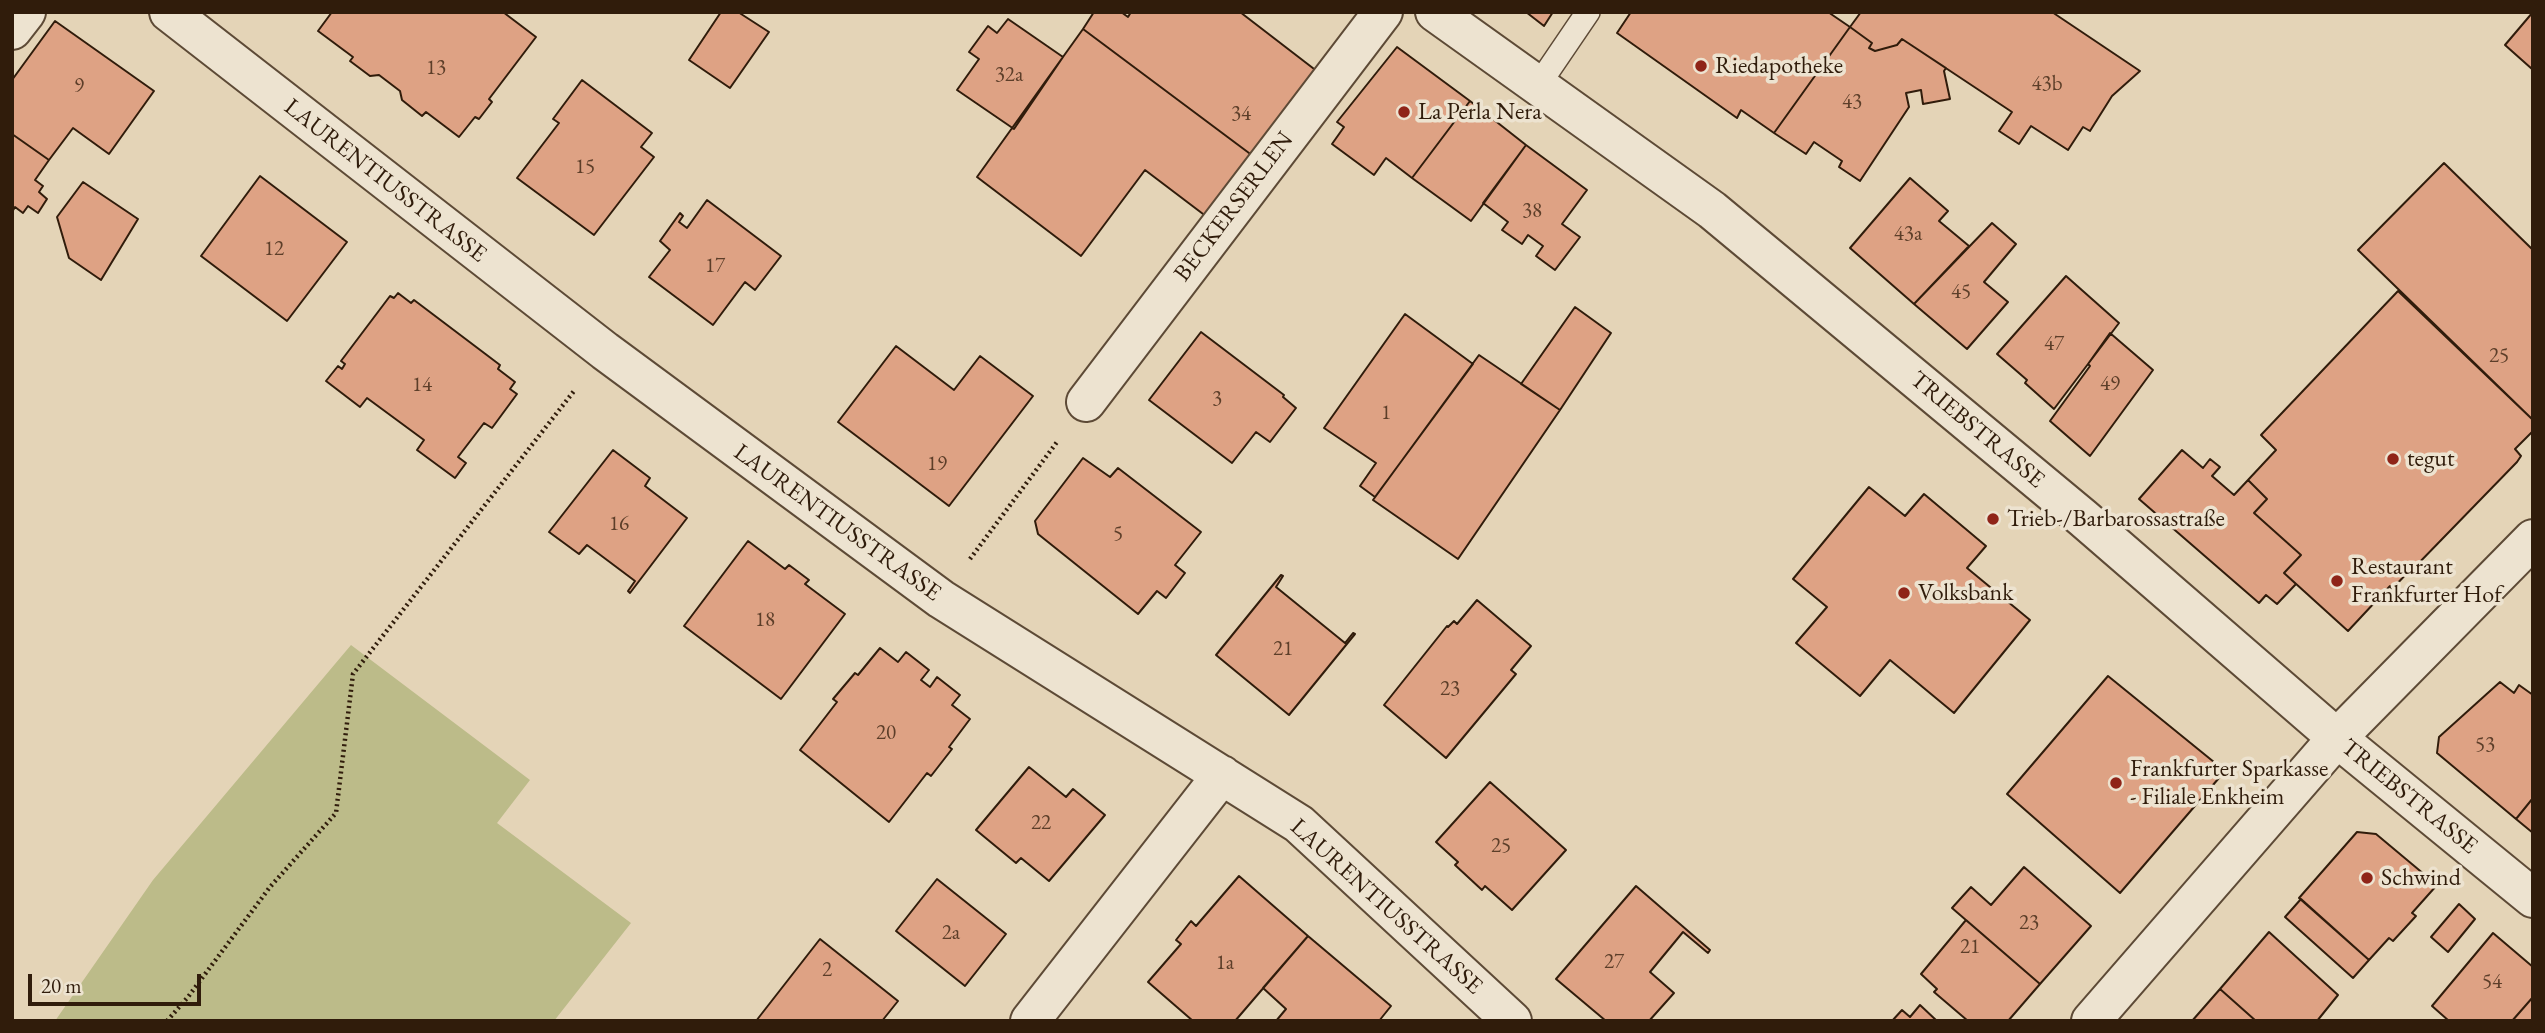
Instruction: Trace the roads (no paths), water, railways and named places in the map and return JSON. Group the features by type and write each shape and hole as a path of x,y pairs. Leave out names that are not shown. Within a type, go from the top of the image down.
{"street":[{"path":"12,30 26,12"},
{"name":"LAURENTIUSSTRASSE","path":"169,12 605,351 941,599 1299,824 1511,1021"},
{"name":"BECKERSERLEN","path":"1086,402 1382,12"},
{"name":"TRIEBSTRASSE","path":"1435,12 1712,210 2083,518 2337,738 2533,898"},
{"path":"2091,1021 2337,738 2533,539"},
{"path":"1030,1021 1222,775"}],"lane":[{"path":"1537,87 1588,12"}],"place":[{"name":"Riedapotheke","path":"1701,66"},
{"name":"La Perla Nera","path":"1404,112"},
{"name":"tegut","path":"2393,459"},
{"name":"Trieb-/Barbarossastraße","path":"1993,519"},
{"name":"Restaurant Frankfurter Hof","path":"2337,581"},
{"name":"Volksbank","path":"1904,593"},
{"name":"Frankfurter Sparkasse - Filiale Enkheim","path":"2116,783"},
{"name":"Schwind","path":"2367,878"}]}
